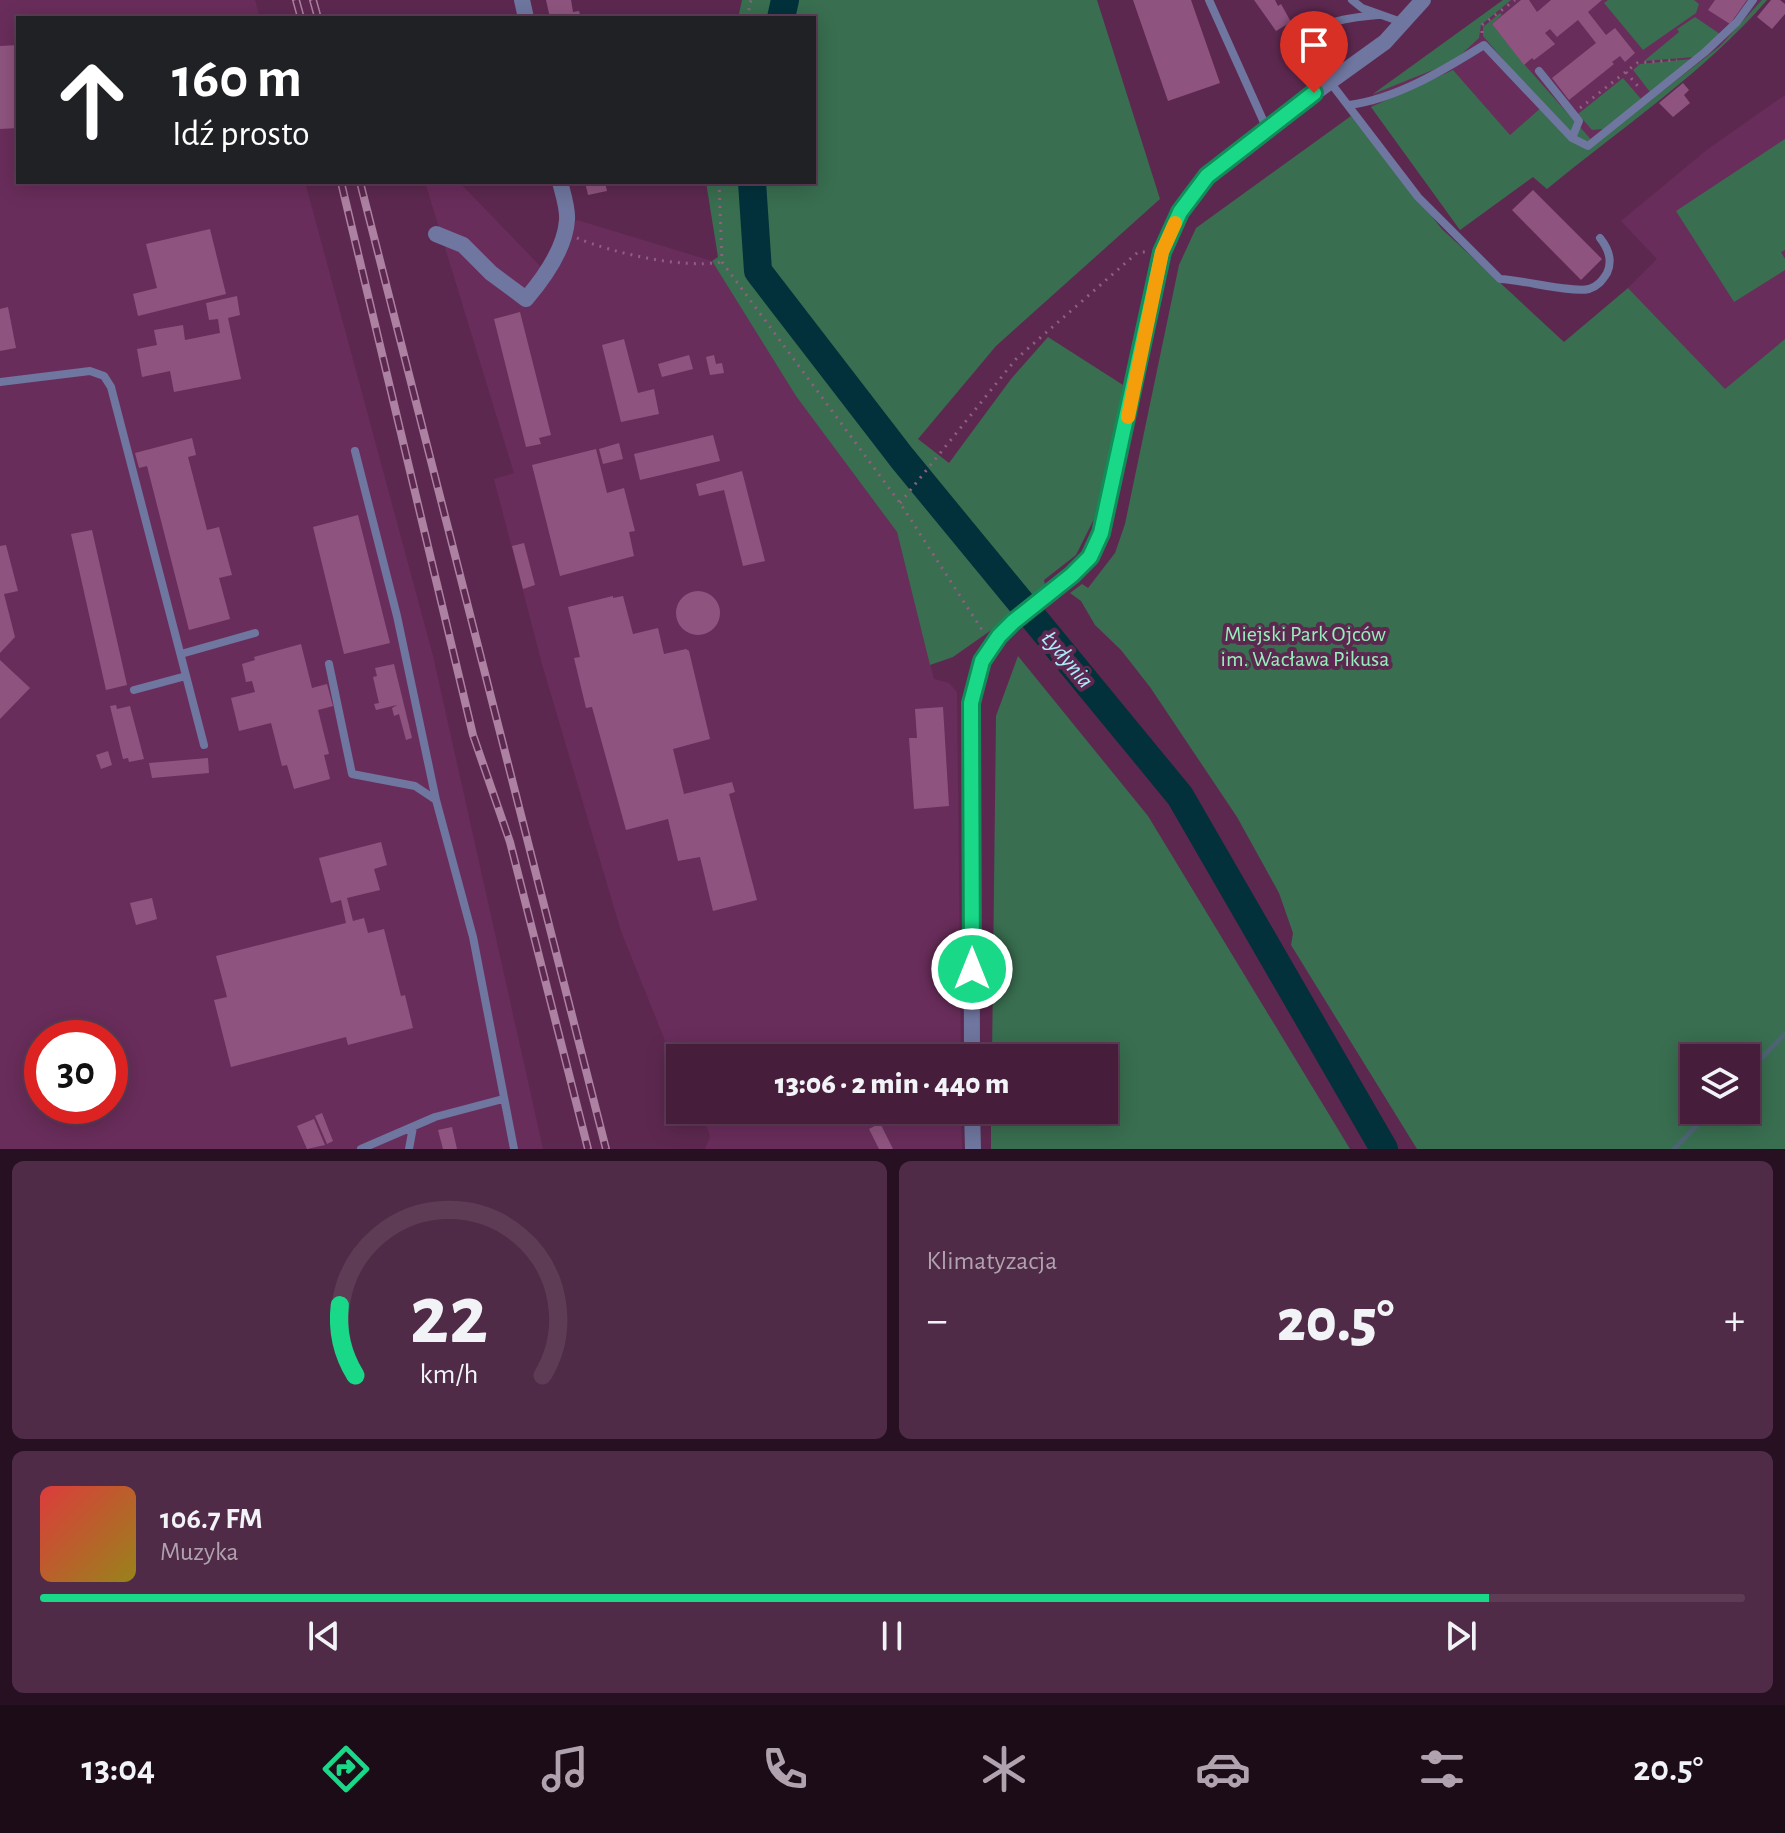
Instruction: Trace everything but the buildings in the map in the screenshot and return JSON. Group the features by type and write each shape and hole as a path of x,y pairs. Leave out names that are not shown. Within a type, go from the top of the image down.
{"street":[{"path":"972,1044 971,703 982,661 1013,622 1090,557 1101,533 1162,252 1180,212 1207,176 1385,42 1423,0"},
{"path":"436,234 463,245 491,273 526,299 542,281 564,238 568,217 560,184"},
{"path":"972,1124 973,1149"}],"lane":[{"path":"1209,0 1267,130"},
{"path":"1352,0 1362,8 1404,24"},
{"path":"1349,105 1377,100 1451,66 1484,45 1572,138 1588,146 1697,59 1737,22 1753,0"},
{"path":"1379,15 1352,17 1332,23 1311,35 1303,48 1303,66 1349,105 1418,197 1500,279 1585,290 1599,285 1610,269 1608,249 1600,238"},
{"path":"1539,71 1575,112 1579,121 1572,138"},
{"path":"0,382 90,371 104,376 111,387 204,745"},
{"path":"355,451 397,616 436,800 473,937 514,1149"},
{"path":"181,654 255,633"},
{"path":"329,664 352,774 415,786 436,800"},
{"path":"134,690 186,676"},
{"path":"361,1149 435,1117 503,1099"},
{"path":"409,1149 413,1127"}],"path":[{"path":"1484,45 1482,25 1515,0"},
{"path":"1575,112 1637,63 1697,59"},
{"path":"1626,72 1648,98"},
{"path":"719,184 722,262 900,503 993,646"},
{"path":"568,217 573,236 601,248 700,266 722,262"},
{"path":"900,503 1016,359 1138,252 1162,252"}],"shaded area":[{"path":"0,0 255,0 259,16 16,16 16,184 306,184 433,656 543,1149 0,1149"},
{"path":"1503,0 1767,0 1710,57 1547,189 1533,177 1460,230 1371,107 1373,94"},
{"path":"1785,95 1785,339 1725,390 1628,288 1657,259 1621,221 1708,149"},
{"path":"426,184 461,184 541,267 577,220 712,261 795,393 897,532 934,679 949,683 957,692 961,1044 666,1044 621,931 542,664 494,479 514,473"},
{"path":"706,1124 961,1124 962,1149 705,1149 710,1137"}],"green space":[{"path":"742,0 1097,0 1160,199 996,346 918,439 949,463 1011,379 1048,337 1123,385 1099,509 1076,555 1044,580 1047,595 953,657 930,665 897,532 796,396 712,261 718,257 706,184 816,184 816,16 738,16"},
{"path":"1503,0 1511,0 1481,25 1479,38 1453,62 1373,94"},
{"path":"1608,0 1694,0 1699,4 1696,13 1643,50 1604,3"},
{"path":"1762,0 1767,0 1743,26 1690,75 1547,189 1533,177 1460,230 1371,107 1453,70 1510,135 1543,106 1483,36 1483,27 1500,13 1502,15 1492,24 1595,144 1720,46"},
{"path":"1695,17 1720,34 1695,57 1644,61 1679,32 1677,29"},
{"path":"1691,59 1650,92 1633,70 1640,64"},
{"path":"1623,78 1641,99 1603,129 1592,130 1578,114"},
{"name":"Miejski Park Ojców im. Wacława Pikusa","path":"1351,116 1442,229 1564,342 1628,288 1725,389 1785,339 1785,1149 1417,1149 1291,945 1293,933 1279,893 1237,817 1150,687 1121,650 1095,625 1081,601 1070,593 1082,584 1088,588 1115,553 1125,524 1179,265 1196,228"},
{"path":"1785,139 1785,250 1781,252 1785,270 1734,302 1676,211"},
{"path":"1018,656 1148,816 1350,1149 991,1149 991,1124 1118,1124 1118,1044 992,1044 996,716"}],"waterway":[{"name":"Łydynia","path":"781,16 785,0"},
{"name":"Łydynia","path":"752,184 758,271 902,458 1180,796 1384,1149"},
{"path":"1760,1060 1785,1034"},
{"path":"1674,1149 1698,1124"}],"railway":[{"path":"296,0 300,16"},
{"path":"313,0 317,16"},
{"path":"341,184 473,735 510,842 588,1149"},
{"path":"361,184 606,1149"}],"slow traffic":[{"path":"1128,417 1162,252 1175,223"}],"route":[{"path":"972,969 971,703 982,661 1013,622 1090,557 1101,533 1162,252 1180,212 1207,176 1314,93"}]}
